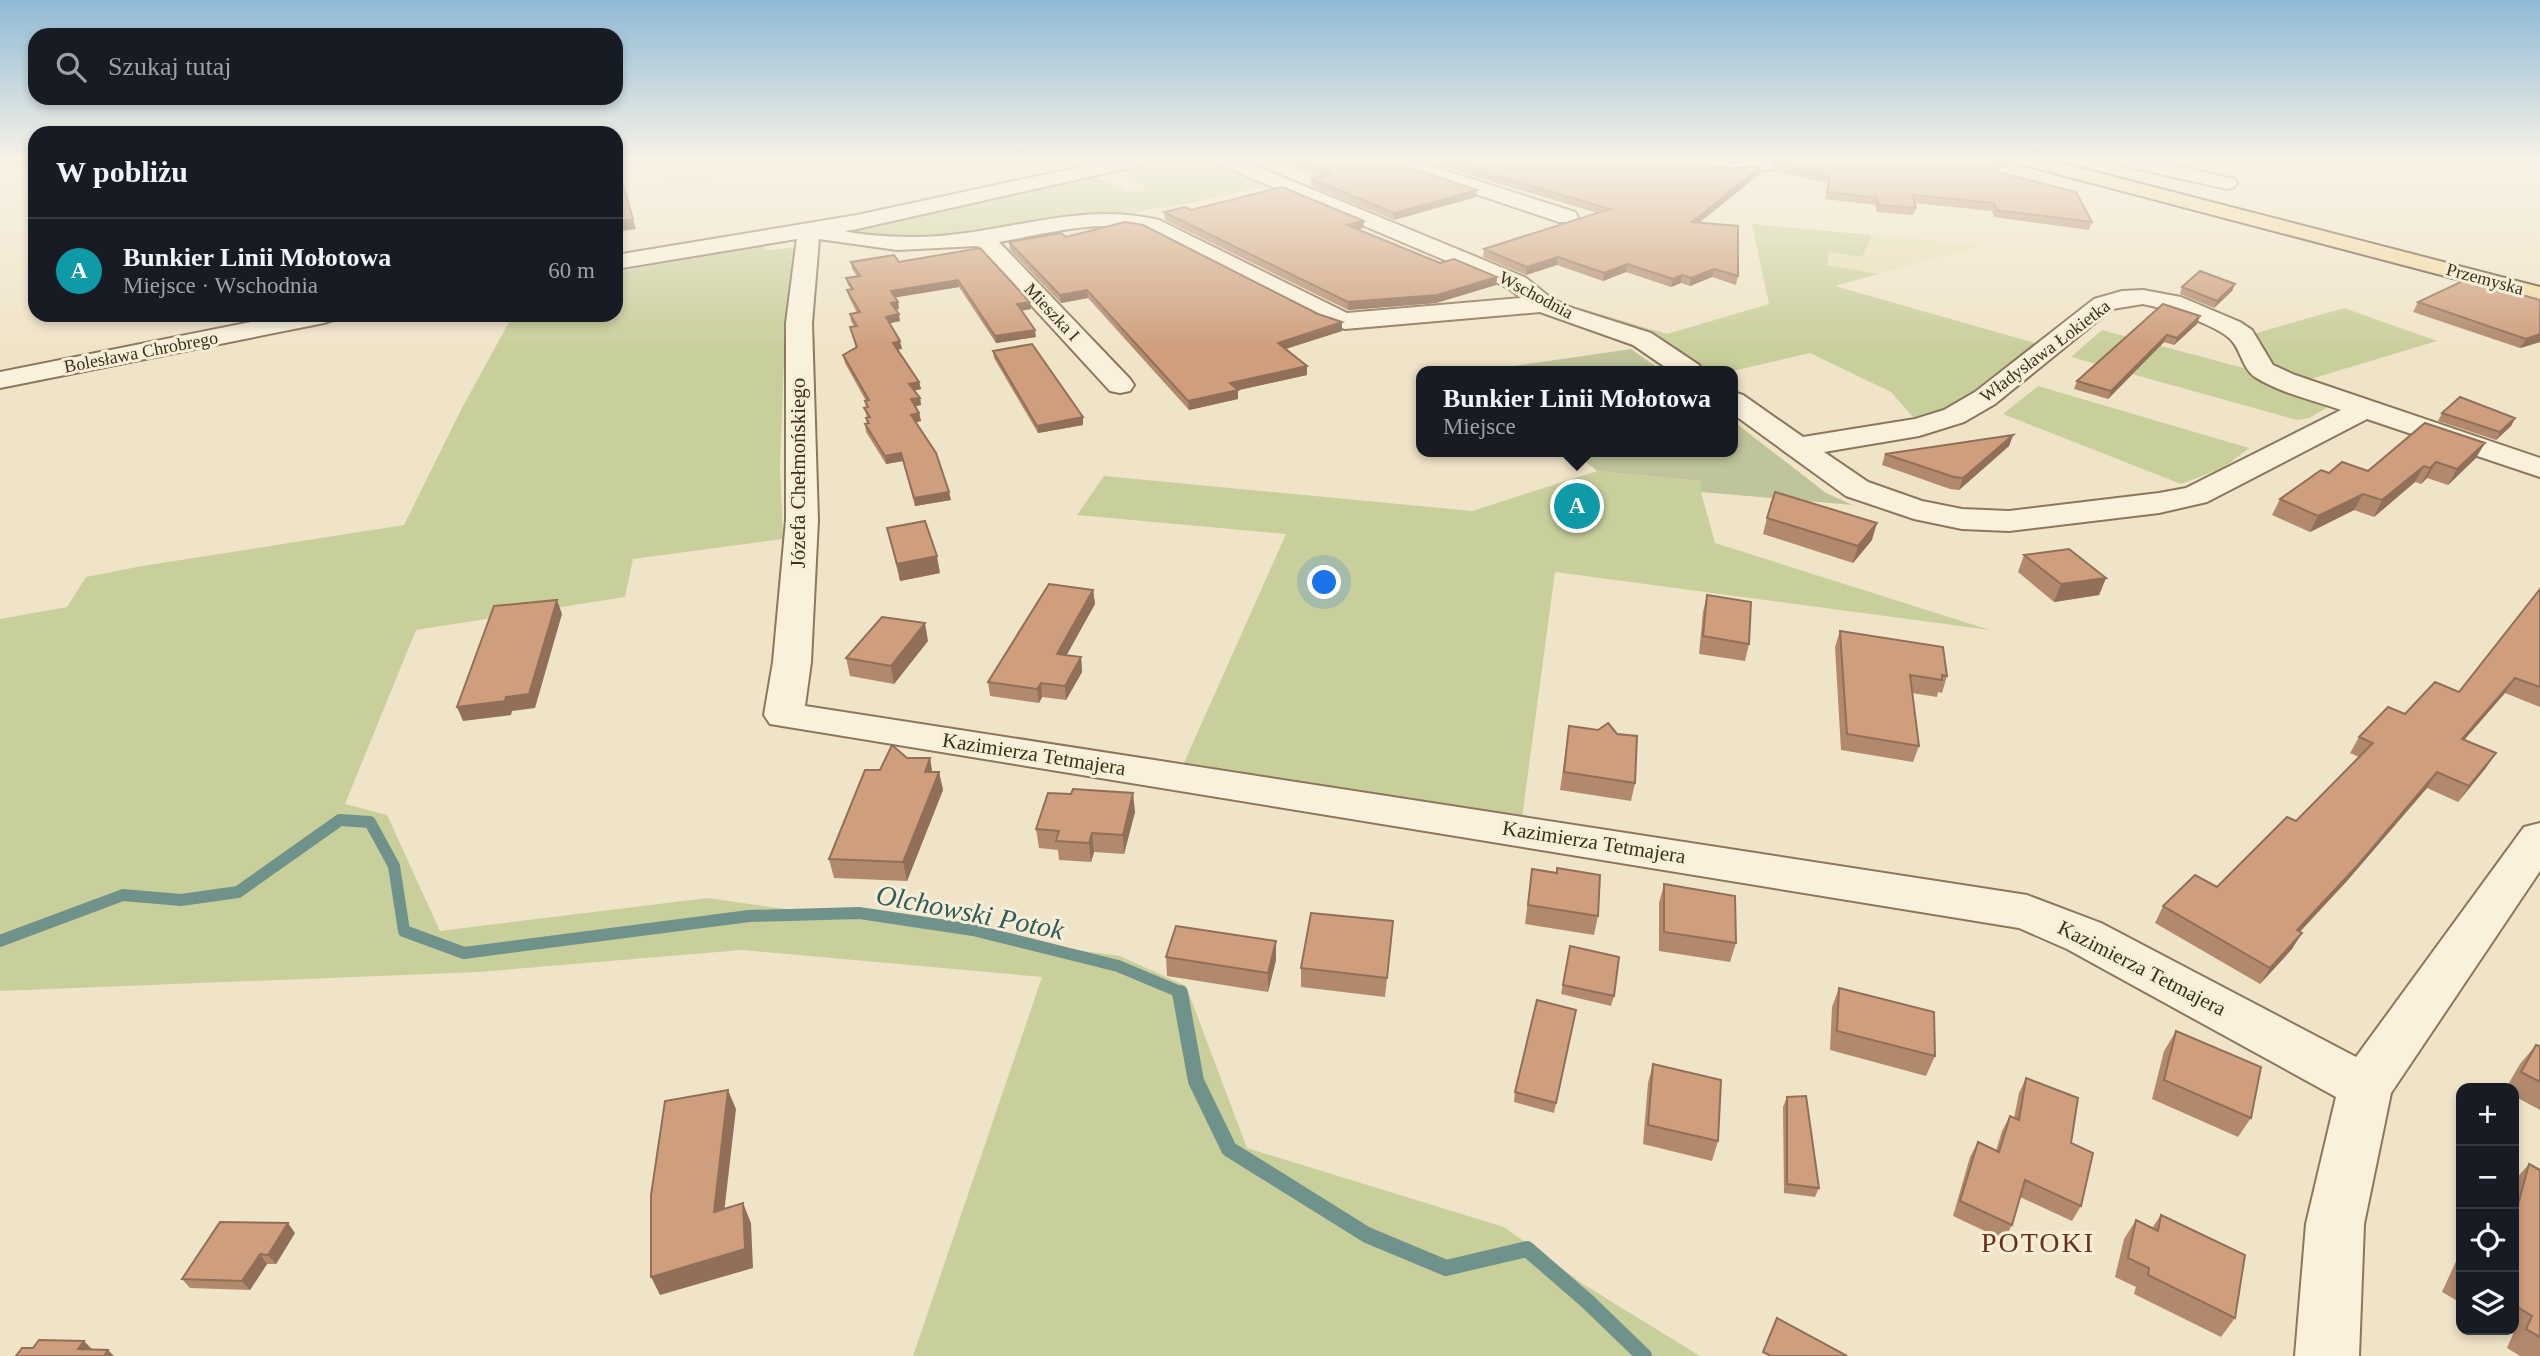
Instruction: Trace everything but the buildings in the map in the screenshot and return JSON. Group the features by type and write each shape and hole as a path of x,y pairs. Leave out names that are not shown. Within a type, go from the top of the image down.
{"main road":[{"name":"Przemyska","path":"2271,222 2540,294"}],"street":[{"path":"623,261 848,222"},
{"path":"809,230 841,239 933,245 1080,222"},
{"path":"1142,222 1345,321 1543,304"},
{"name":"Wschodnia","path":"1374,222 1495,273 1517,284 1543,304 1642,339 1682,366"},
{"name":"Józefa Chełmońskiego","path":"783,715 792,662 802,520 799,323 809,230"},
{"name":"Mieszka I","path":"983,239 1120,385"},
{"name":"Władysława Łokietka","path":"1798,447 1919,427 1954,416 1985,398 2103,304 2122,298 2143,297 2172,302 2231,327 2244,336 2262,370 2364,409 2540,468"},
{"name":"Bolesława Chrobrego","path":"0,380 281,322"},
{"path":"1738,405 1857,489 1903,505 1962,519 2009,521 2159,503 2196,495 2364,409"},
{"name":"Kazimierza Tetmajera","path":"783,715 2027,912 2104,946 2365,1087"},
{"path":"2327,1356 2335,1224 2365,1087 2540,838"}],"shaded area":[{"path":"1872,235 1982,245 1878,274 1827,266 1829,252 1862,257"}],"green space":[{"path":"897,222 1066,222 948,240 864,238 858,231"},
{"path":"1752,224 1872,235 1862,257 1829,252 1827,265 1878,274 1835,286 2035,343 1951,408 1913,417 1891,392 1810,353 1738,370 1738,366 1701,366 1651,335 1566,304 1667,334 1769,304"},
{"path":"762,245 766,250 801,247 785,334 780,467 783,539 633,559 625,597 416,630 345,804 387,815 440,931 707,898 1120,956 1186,986 1247,1148 1504,1227 1583,1284 1700,1356 913,1356 1042,977 742,950 479,972 0,991 0,619 67,607 86,577 404,525 463,406 509,322 623,322 623,271"},
{"path":"2344,308 2437,341 2304,381 2281,373 2253,334"},
{"path":"2102,330 2247,369 2331,405 2309,418 2297,420 2071,357"},
{"path":"1631,349 1655,366 1514,366"},
{"path":"2038,386 2249,448 2223,468 2181,484 2003,414"},
{"path":"1738,425 1826,493 1853,505 1701,492 1701,481 1597,471 1580,457 1738,457"},
{"path":"1597,471 1701,481 1701,492 1715,543 1990,630 1555,572 1522,818 1183,765 1286,534 1077,515 1104,476 1472,511"}],"waterway":[{"name":"Olchowski Potok","path":"0,941 123,895 181,900 238,892 340,820 370,822 394,866 404,931 464,953 749,916 859,913 973,930 1118,966 1180,992 1181,995"},
{"name":"Olchowski Potok","path":"1180,993 1196,1081 1229,1149 1367,1235 1446,1268 1527,1249 1587,1301 1644,1356"}],"place":[{"name":"Bunkier Linii Mołotowa","path":"1577,506"}],"district":[{"name":"POTOKI","path":"2038,1242"}]}
